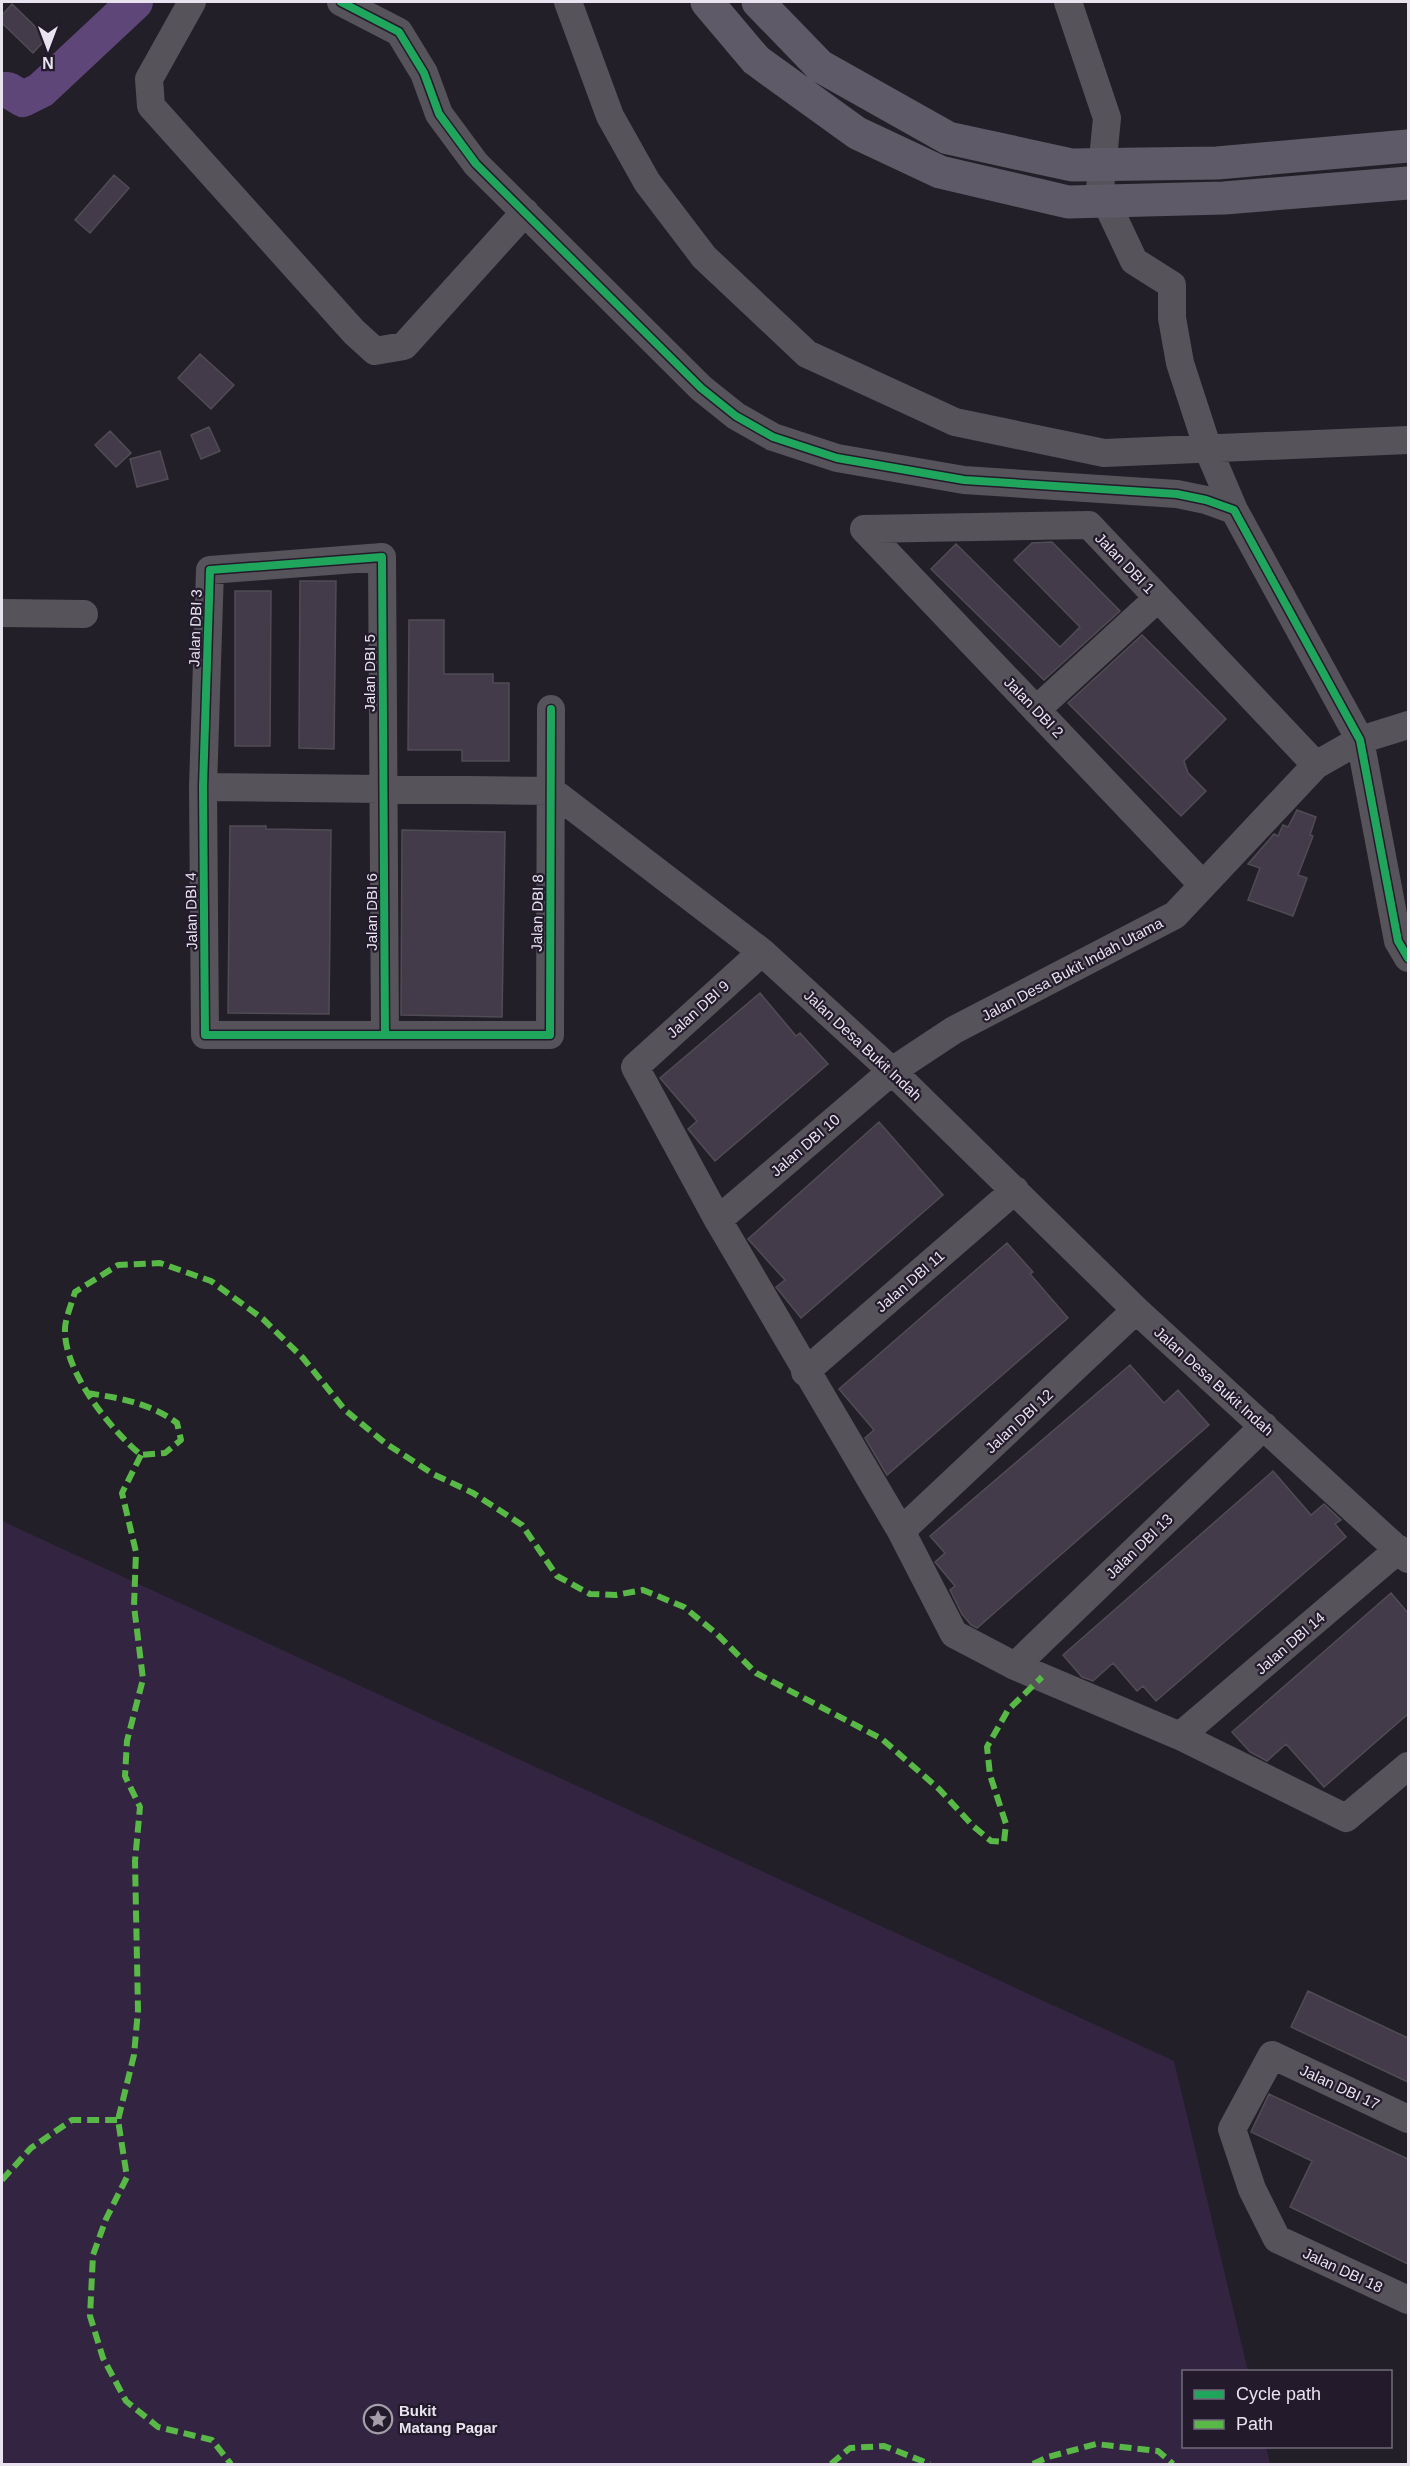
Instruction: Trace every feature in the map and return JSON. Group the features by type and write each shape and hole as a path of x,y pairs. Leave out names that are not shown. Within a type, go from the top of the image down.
{"highway":[{"path":"707,2 756,60 857,133 940,172 1068,202 1224,198 1408,183"},
{"path":"758,2 820,66 948,138 1072,165 1217,163 1408,146"}],"street":[{"path":"192,2 149,79 151,106 354,332 375,351 404,346 525,212"},
{"path":"340,2 399,32 424,74 440,114 476,164 701,388 736,416 773,437 837,458 964,480 1177,494 1206,500 1234,510"},
{"path":"568,2 610,116 647,182 704,257 807,354 955,422 1104,453 1408,440"},
{"path":"1068,2 1107,118 1100,189 1134,261 1172,285 1172,318 1180,363 1208,449 1234,510 1360,740 1398,941 1408,958"},
{"name":"Jalan DBI 1","path":"864,529 1089,525 1316,765"},
{"name":"Jalan DBI 2","path":"864,529 1203,885"},
{"name":"Jalan DBI 3","path":"203,787 210,570 382,557"},
{"name":"Jalan DBI 5","path":"382,557 384,789"},
{"path":"1036,710 1158,598"},
{"path":"2,613 84,614"},
{"name":"Jalan DBI 8","path":"385,1035 550,1035 551,709"},
{"name":"Jalan Desa Bukit Indah Utama","path":"892,1071 954,1030 1174,915 1316,765 1360,740 1408,725"},
{"path":"203,787 552,791"},
{"name":"Jalan DBI 4","path":"203,787 206,1035 385,1035"},
{"name":"Jalan DBI 6","path":"384,789 385,1035"},
{"name":"Jalan Desa Bukit Indah","path":"552,791 762,952 892,1071 1136,1310 1404,1554"},
{"name":"Jalan DBI 9","path":"718,1221 635,1066 762,952"},
{"name":"Jalan DBI 10","path":"718,1221 892,1071"},
{"name":"Jalan DBI 11","path":"805,1372 1015,1190"},
{"path":"718,1221 805,1372 901,1531 954,1634 1015,1666 1180,1736 1346,1818 1408,1766"},
{"name":"Jalan DBI 12","path":"901,1531 1136,1310"},
{"name":"Jalan DBI 13","path":"1015,1666 1264,1426"},
{"name":"Jalan DBI 14","path":"1180,1736 1404,1554"},
{"name":"Jalan DBI 17","path":"1276,2239 1252,2189 1232,2129 1272,2055 1408,2119"},
{"name":"Jalan DBI 18","path":"1276,2239 1408,2300"}],"shaded area":[{"path":"2,1521 1174,2061 1248,2370 1182,2370 1182,2448 1266,2448 1270,2464 2,2464"}],"building":[{"path":"12,4 47,38 33,53 2,23 2,15"},
{"path":"114,175 129,188 90,233 75,220"},
{"path":"200,354 234,385 211,409 178,378"},
{"path":"209,427 220,451 201,459 191,435"},
{"path":"110,431 131,453 116,467 95,445"},
{"path":"160,451 168,479 137,487 130,459"},
{"path":"1052,542 1120,611 1044,680 931,569 956,544 1060,647 1080,627 1014,560 1032,543"},
{"path":"300,581 336,581 334,749 299,748"},
{"path":"235,591 271,591 270,746 235,746"},
{"path":"409,620 444,620 444,674 493,674 493,683 509,683 509,761 462,761 462,750 408,750"},
{"path":"1142,635 1226,719 1184,761 1188,773 1206,791 1181,816 1068,703"},
{"path":"1297,810 1316,817 1310,835 1313,836 1298,875 1307,878 1293,916 1248,900 1260,868 1248,864 1274,834 1278,836 1283,825 1288,827"},
{"path":"230,826 331,830 329,1014 228,1013"},
{"path":"402,830 505,832 502,1017 401,1015"},
{"path":"760,993 796,1036 800,1033 828,1064 715,1161 688,1129 697,1121 660,1078"},
{"path":"879,1122 943,1195 801,1318 776,1287 785,1280 748,1239"},
{"path":"1007,1243 1033,1272 1030,1274 1068,1318 887,1475 865,1438 874,1430 839,1389"},
{"path":"1130,1365 1164,1403 1178,1390 1209,1425 977,1628 971,1625 962,1614 950,1590 955,1586 935,1562 945,1553 930,1536"},
{"path":"1273,1471 1311,1515 1324,1504 1341,1520 1335,1524 1346,1537 1156,1701 1143,1686 1137,1691 1113,1663 1093,1681 1082,1677 1063,1655"},
{"path":"1391,1593 1408,1613 1408,1714 1324,1787 1286,1744 1267,1761 1250,1752 1232,1732"},
{"path":"1308,1991 1408,2038 1408,2082 1291,2027"},
{"path":"1269,2094 1408,2159 1408,2264 1290,2207 1312,2161 1251,2132"}],"waterway":[{"path":"2,90 8,90 23,99 41,90 135,2"}],"marked path":[{"path":"87,1393 99,1395 123,1399 167,1416 177,1423 181,1440 165,1453 141,1455 129,1444 103,1415 91,1398 80,1380 66,1345 65,1328 75,1292 118,1265 160,1263 211,1281 263,1319 303,1358 345,1410 385,1443 433,1474 473,1493 522,1525 557,1576 590,1594 616,1595 643,1590 684,1607 717,1634 756,1673 882,1739 939,1789 973,1826 991,1841 1004,1842 1006,1824 990,1775 987,1747 1008,1710 1042,1677"},
{"path":"141,1455 122,1493 136,1552 134,1606 143,1679 127,1741 125,1776 140,1807 135,1861 138,2010 134,2055 118,2120 127,2177 106,2219 93,2255 90,2316 103,2358 126,2401 158,2427 212,2440 231,2464"},
{"path":"2,2180 31,2148 72,2120 118,2120"},
{"path":"1033,2464 1048,2457 1096,2444 1158,2451 1173,2464"},
{"path":"831,2464 850,2448 884,2446 930,2464"}],"cycle path":[{"path":"341,2 399,32 424,73 439,114 476,164 701,388 736,416 773,437 837,458 964,480 1177,494 1206,500 1234,510 1360,740 1398,941 1408,958"},
{"path":"385,1035 382,557 210,570 203,787 205,1035 550,1035 551,709"}],"place":[{"name":"Bukit Matang Pagar","path":"378,2419"}]}
